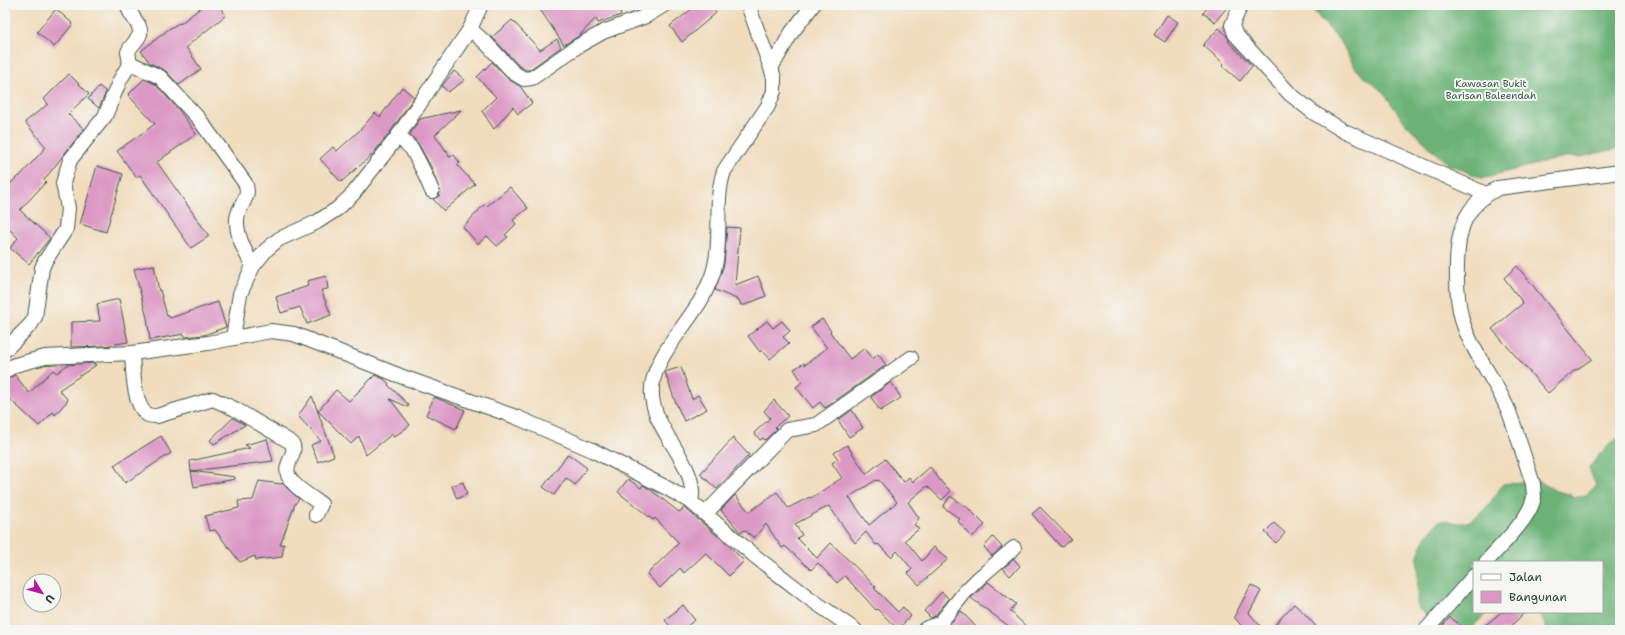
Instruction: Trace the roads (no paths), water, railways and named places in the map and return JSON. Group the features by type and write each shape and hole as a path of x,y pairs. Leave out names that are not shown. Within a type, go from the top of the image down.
{"street":[{"path":"128,5 128,10 139,27 140,34 128,52 127,57 130,63 135,67 160,77 199,119 248,189 238,212 237,219 239,234 244,250 253,266"},
{"path":"233,338 240,294 253,266 266,250 279,240 317,222 347,201 398,136 470,29 481,5"},
{"path":"470,29 487,44 514,74 527,79 532,78 578,46 603,32 646,16 664,5"},
{"path":"691,502 693,490 688,470 660,423 654,407 652,388 658,366 702,298 712,275 717,255 720,229 720,183 727,166 768,106 774,91 774,78 771,68 748,5"},
{"path":"771,68 792,32 813,5"},
{"path":"1242,5 1232,25 1235,34 1290,94 1314,113 1344,131 1486,194"},
{"path":"5,350 31,324 35,317 42,268 66,229 68,208 63,183 70,160 105,116 120,80 130,63"},
{"path":"398,136 412,149 432,192"},
{"path":"1487,561 1521,521 1530,508 1534,496 1533,484 1508,411 1464,327 1460,310 1458,286 1460,233 1466,217 1473,207 1486,194 1498,188 1620,172"},
{"path":"5,371 15,365 45,357 132,353 271,331 294,334 403,377 516,417 590,449 691,502 785,580 855,630"},
{"path":"132,353 136,396 142,408 149,415 157,416 213,399 235,409 292,442 294,446 287,467 288,475 292,482 321,504 316,515"},
{"path":"705,514 787,430 816,424 911,358"},
{"path":"924,630 929,626 938,625 978,578 1014,548"},
{"path":"1426,630 1473,577"}],"park label":[{"name":"Kawasan Bukit Barisan Baleendah","path":"1491,88"}]}
